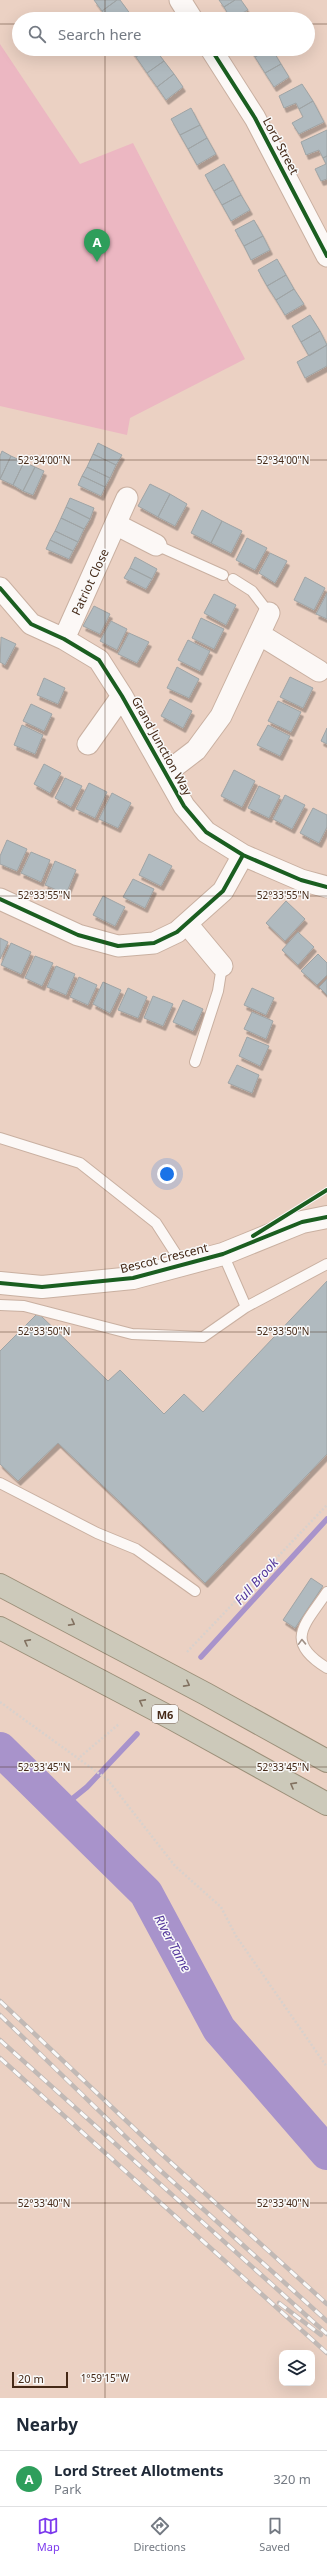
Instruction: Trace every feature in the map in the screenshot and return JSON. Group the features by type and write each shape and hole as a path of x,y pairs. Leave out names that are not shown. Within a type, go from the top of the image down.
{"highway":[{"path":"0,1586 192,1687 327,1762"},
{"name":"M6","path":"0,1628 173,1718 327,1804"}],"street":[{"path":"180,0 188,12"},
{"name":"Lord Street","path":"215,56 255,118 327,256"},
{"name":"Patriot Close","path":"64,639 117,525 127,498"},
{"path":"117,525 156,545"},
{"name":"Grand Junction Way","path":"0,588 32,624 64,639 99,660 122,696 184,806 206,832 243,855 302,880 327,887"},
{"path":"166,773 196,750 221,716 269,613"},
{"path":"259,634 323,673"},
{"name":"Grand Junction Way","path":"88,744 122,696"},
{"path":"0,899 78,935 118,946 154,943 187,924 223,891 243,855"},
{"path":"187,924 222,966"},
{"name":"Bescot Crescent","path":"0,1283 42,1287 133,1278 224,1254 302,1222 327,1217"}],"lane":[{"path":"156,545 228,577 252,591 269,613"},
{"path":"195,1062 218,991 222,966"},
{"path":"0,1138 80,1163 156,1223 182,1265"},
{"path":"224,1254 246,1307"},
{"path":"0,1305 24,1306 132,1334 203,1337 246,1307 327,1264"},
{"path":"0,1483 97,1533 136,1549 195,1591"},
{"path":"327,1592 303,1628 301,1640 303,1649 310,1658 327,1668"}],"path":[{"path":"187,1652 327,1505"},
{"path":"0,1702 80,1757 108,1780 176,1866 221,1907 236,1936 327,2066"},
{"path":"80,1757 119,1724"}],"shaded area":[{"path":"0,44 80,164 133,143 245,359 130,418 127,435 0,406"}],"building":[{"path":"94,0 117,0 102,11"},
{"path":"117,0 120,0 129,12 103,12 102,11"},
{"path":"219,0 235,0 224,7"},
{"path":"235,0 241,0 248,10 244,12 227,12 224,7"},
{"path":"160,56 164,61 147,73 136,57"},
{"path":"276,56 281,64 265,73 255,57"},
{"path":"164,61 174,74 157,87 147,73"},
{"path":"281,64 289,77 274,87 265,73"},
{"path":"174,74 183,87 166,100 157,87"},
{"path":"302,84 313,101 299,109 296,103 284,108 279,96"},
{"path":"313,101 324,122 299,134 292,123 303,117 299,109"},
{"path":"191,108 200,125 180,135 171,119"},
{"path":"200,125 207,138 188,149 180,135"},
{"path":"327,130 327,156 323,158 319,150 306,155 301,142"},
{"path":"207,138 216,154 197,165 188,149"},
{"path":"327,156 327,179 321,181 315,169 326,164 323,158"},
{"path":"224,164 233,180 214,191 205,175"},
{"path":"233,180 241,195 222,205 214,191"},
{"path":"241,195 250,210 231,221 222,205"},
{"path":"254,220 263,236 244,246 235,230"},
{"path":"263,236 270,250 251,260 244,246"},
{"path":"277,259 286,275 267,286 258,270"},
{"path":"286,275 294,289 276,300 267,286"},
{"path":"294,289 304,304 285,315 276,300"},
{"path":"310,315 320,331 301,342 292,326"},
{"path":"320,331 327,345 309,356 301,342"},
{"path":"327,345 327,366 305,378 297,362"},
{"path":"98,443 122,455 116,465 93,454"},
{"path":"2,451 11,456 0,479 0,456"},
{"path":"93,454 116,465 110,478 87,467"},
{"path":"11,456 24,462 13,485 0,479"},
{"path":"24,462 35,467 23,491 13,485"},
{"path":"35,467 44,471 33,495 23,491"},
{"path":"87,467 110,478 105,487 82,476"},
{"path":"82,476 105,487 101,496 78,485"},
{"path":"150,484 170,494 158,517 138,506"},
{"path":"170,494 187,504 175,526 158,517"},
{"path":"70,498 94,508 90,519 66,507"},
{"path":"66,507 90,519 84,529 61,518"},
{"path":"202,510 222,521 211,543 191,533"},
{"path":"61,518 84,529 78,542 55,531"},
{"path":"222,521 242,531 231,553 211,543"},
{"path":"55,531 78,542 73,551 50,540"},
{"path":"247,538 267,548 255,570 236,560"},
{"path":"50,540 73,551 69,559 46,549"},
{"path":"270,553 287,561 275,583 259,573"},
{"path":"135,557 157,569 152,579 130,568"},
{"path":"130,568 152,579 146,589 124,578"},
{"path":"305,577 325,588 314,610 294,600"},
{"path":"327,593 327,619 316,614"},
{"path":"214,594 236,605 226,625 204,613"},
{"path":"94,606 110,614 100,634 83,626"},
{"path":"201,618 224,629 214,649 192,638"},
{"path":"111,621 127,629 117,650 100,641"},
{"path":"129,633 149,642 137,663 118,654"},
{"path":"1,637 16,644 5,665 0,662"},
{"path":"188,640 210,651 200,671 178,660"},
{"path":"177,667 199,679 189,698 167,688"},
{"path":"290,677 313,688 303,708 280,697"},
{"path":"44,678 65,688 58,704 37,695"},
{"path":"170,699 192,711 183,728 161,716"},
{"path":"278,701 301,712 291,732 268,721"},
{"path":"31,704 52,714 44,731 23,721"},
{"path":"22,725 43,735 35,754 14,745"},
{"path":"268,725 290,736 280,756 257,745"},
{"path":"327,728 327,744 321,741"},
{"path":"44,764 61,773 50,793 34,784"},
{"path":"234,770 255,781 242,807 221,796"},
{"path":"65,778 82,786 71,807 55,798"},
{"path":"89,783 107,792 95,818 76,809"},
{"path":"259,786 280,796 269,818 248,808"},
{"path":"112,793 131,803 118,828 99,819"},
{"path":"285,795 305,805 292,829 273,819"},
{"path":"313,808 327,815 327,827 319,843 300,833"},
{"path":"7,840 27,849 17,871 0,864 0,856"},
{"path":"31,852 50,860 41,882 21,873"},
{"path":"149,854 172,866 161,886 139,875"},
{"path":"55,861 76,870 66,894 45,885"},
{"path":"133,879 154,889 145,908 123,897"},
{"path":"103,896 125,907 115,926 93,915"},
{"path":"286,901 305,919 285,941 266,923"},
{"path":"298,932 314,947 298,965 282,950"},
{"path":"0,938 8,942 0,959"},
{"path":"11,943 31,952 21,974 1,965"},
{"path":"318,954 327,963 327,975 317,985 301,971"},
{"path":"35,956 53,963 42,986 25,978"},
{"path":"56,966 75,974 66,995 47,987"},
{"path":"79,977 97,985 88,1005 70,997"},
{"path":"327,979 327,995 319,987"},
{"path":"103,982 121,990 110,1013 93,1004"},
{"path":"128,988 147,997 138,1018 118,1010"},
{"path":"252,988 274,998 266,1015 244,1005"},
{"path":"153,996 173,1004 163,1026 144,1018"},
{"path":"183,1000 203,1009 193,1031 173,1022"},
{"path":"252,1012 273,1021 266,1039 244,1029"},
{"path":"247,1037 269,1046 260,1066 239,1056"},
{"path":"237,1065 259,1075 252,1093 228,1083"},
{"path":"327,1281 327,1454 205,1583 58,1443 18,1481 0,1464 0,1351 38,1313 108,1381 120,1370 164,1414 184,1394 203,1412"},
{"path":"311,1578 323,1586 295,1628 283,1620"}],"waterway":[{"name":"Full Brook","path":"201,1657 327,1519"},
{"name":"Full Brook","path":"61,1808 87,1787 137,1734"},
{"name":"River Tame","path":"0,1749 146,1893 219,2029 327,2153"}],"railway":[{"path":"0,2001 156,2149 327,2304"},
{"path":"0,2015 161,2171 327,2321"},
{"path":"0,2040 327,2334"},
{"path":"0,2058 327,2353"},
{"path":"279,2303 321,2335"}],"cycle path":[{"path":"215,56 255,118 327,256"},
{"path":"0,588 31,624 64,639 99,660 122,696 184,806 206,832 243,855 301,880 327,887"},
{"path":"0,899 78,935 118,946 154,943 177,932 223,891 243,855"},
{"path":"253,1236 327,1190"},
{"path":"0,1283 42,1287 133,1278 223,1254 302,1222 327,1217"}],"place":[{"name":"Lord Street Allotments","path":"97,262"}]}
